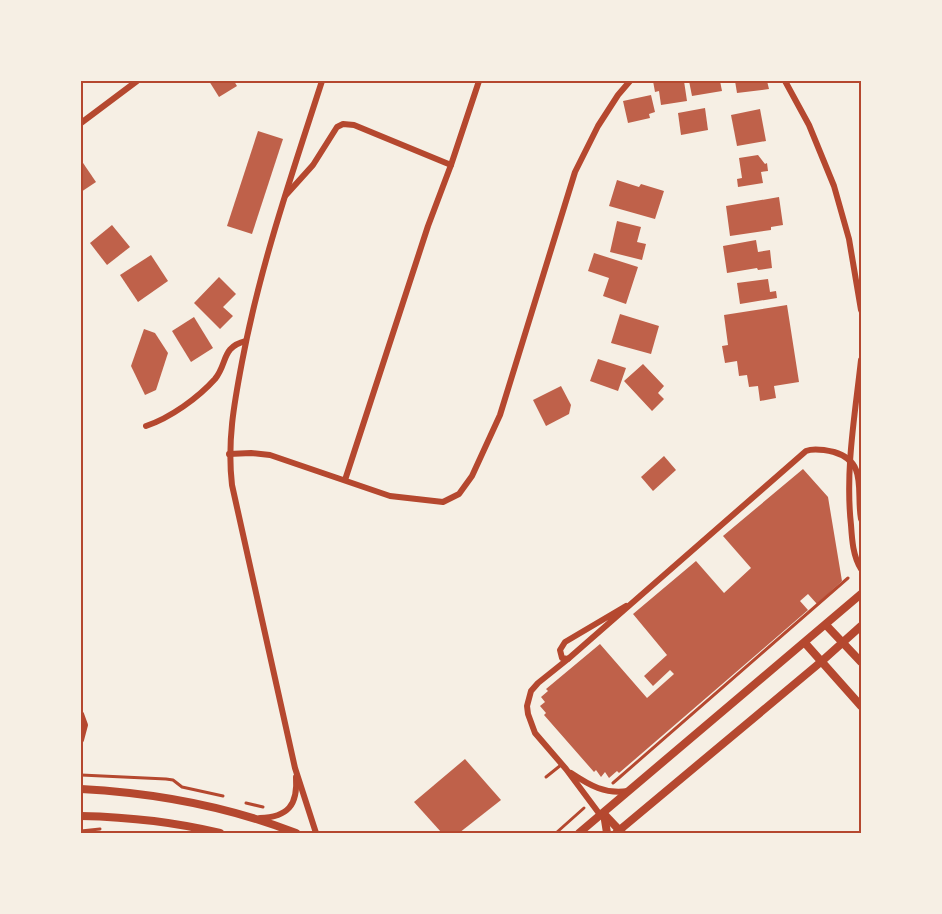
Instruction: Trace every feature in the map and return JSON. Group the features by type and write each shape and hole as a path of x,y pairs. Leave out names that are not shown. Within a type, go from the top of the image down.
{"main road":[{"path":"579,833 861,594"},
{"path":"826,625 861,662"},
{"path":"600,813 619,832 861,626"},
{"path":"805,643 861,706"},
{"path":"81,789 175,798 256,818 296,833"},
{"path":"600,813 602,833"},
{"path":"600,813 607,833"},
{"path":"81,816 143,819 220,833"}],"street":[{"path":"81,123 137,81"},
{"path":"316,833 295,768 232,485 229,454 231,423 246,341 263,272 284,196 321,81"},
{"path":"345,480 428,226 479,81"},
{"path":"229,454 270,455 390,496 443,502 451,500 466,486 500,415 575,172 598,126 630,81"},
{"path":"785,81 809,125 834,186 847,231 861,310"},
{"path":"284,196 313,165 333,130 343,124 354,125 451,165"},
{"path":"146,426 173,414 206,387 218,374 230,349 246,341"},
{"path":"861,360 848,489 852,541 855,558 861,569"},
{"path":"600,813 535,733 529,721 527,706 531,691 538,683 801,453 810,450 829,451 850,459 854,463 858,473 861,519"},
{"path":"852,541 861,540"},
{"path":"568,659 563,659 561,656 563,645 626,606"},
{"path":"81,714 85,725 81,740"},
{"path":"564,766 583,781 602,790 620,792 631,790"},
{"path":"256,818 275,818 292,804 296,790 295,768"}],"lane":[{"path":"546,777 564,766"}],"path":[{"path":"612,784 848,578"},
{"path":"556,833 586,806"},
{"path":"81,831 106,829"}],"building":[{"path":"209,81 234,81 237,86 219,97"},
{"path":"653,81 684,81 687,101 661,105 659,91 655,92"},
{"path":"689,81 720,81 722,91 692,96"},
{"path":"735,81 767,81 769,89 737,93"},
{"path":"651,95 655,112 649,114 650,118 628,123 623,101"},
{"path":"705,108 708,130 681,135 678,113"},
{"path":"760,109 766,141 737,146 731,115"},
{"path":"258,131 283,139 252,234 227,226"},
{"path":"758,155 765,164 767,163 768,171 761,172 763,183 738,187 737,179 742,178 739,158"},
{"path":"81,160 96,182 81,192"},
{"path":"617,180 639,187 641,184 664,191 655,219 609,206"},
{"path":"779,197 783,225 771,227 771,230 730,236 726,206"},
{"path":"617,221 641,227 637,242 646,244 642,260 610,252"},
{"path":"112,225 130,247 107,265 90,243"},
{"path":"756,240 758,252 770,250 772,268 727,273 723,246"},
{"path":"594,253 638,267 626,304 603,296 609,278 588,271"},
{"path":"151,255 168,281 138,302 120,275"},
{"path":"219,277 236,294 223,307 233,316 220,329 194,303"},
{"path":"768,279 770,292 776,291 777,298 740,304 737,283"},
{"path":"787,305 799,382 774,386 776,398 760,401 758,386 749,387 747,375 739,376 737,361 725,363 722,346 728,345 724,315"},
{"path":"620,314 659,326 651,354 611,343"},
{"path":"194,317 213,348 191,362 172,331"},
{"path":"144,329 155,333 168,353 156,390 145,395 131,366"},
{"path":"598,359 626,368 618,391 590,381"},
{"path":"643,364 664,386 658,393 664,399 652,411 624,381"},
{"path":"561,386 571,405 569,414 546,426 533,400"},
{"path":"664,456 676,470 653,491 641,477"},
{"path":"803,469 828,497 842,581 817,604 808,594 800,601 808,610 619,773 617,771 609,778 605,772 601,777 544,715 546,713 540,706 545,702 541,697 548,691 546,689 600,644 647,698 674,674 670,670 653,686 644,676 667,655 633,614 696,561 724,593 751,568 723,536"},
{"path":"465,759 501,800 459,833 441,832 414,802"}]}
